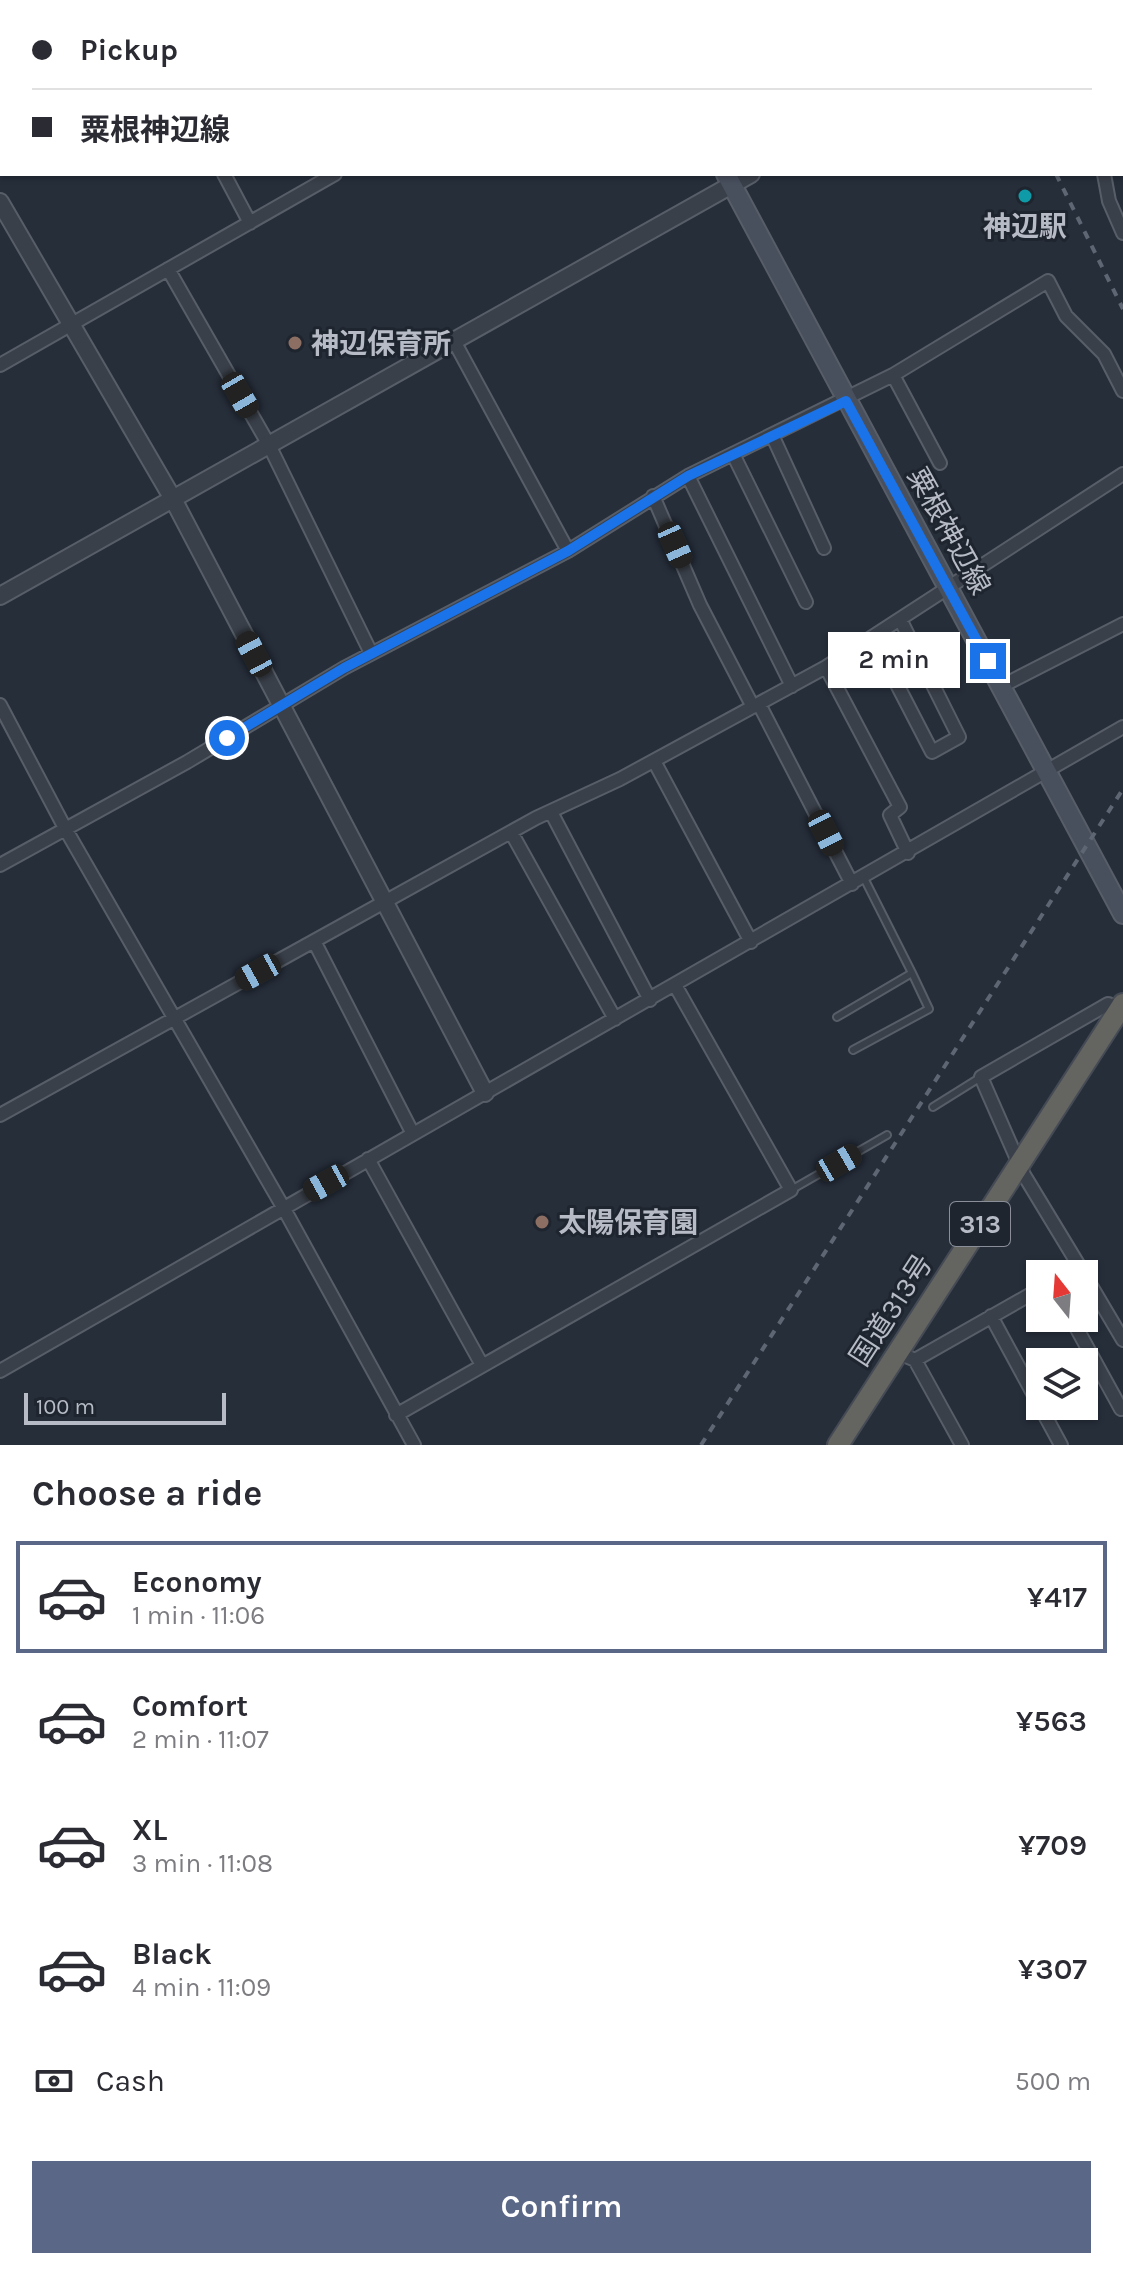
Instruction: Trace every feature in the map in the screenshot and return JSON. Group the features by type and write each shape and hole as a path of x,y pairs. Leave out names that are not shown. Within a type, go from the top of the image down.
{"highway":[{"name":"国道313号","path":"838,1445 906,1356 1020,1162 1122,1006"}],"main road":[{"name":"粟根神辺線","path":"729,179 1123,914"}],"street":[{"path":"225,176 250,223"},
{"path":"0,365 332,176"},
{"path":"1104,176 1109,201 1123,233"},
{"path":"0,596 454,341 729,179"},
{"path":"0,202 173,499 485,1093"},
{"path":"168,269 269,445 371,653"},
{"path":"0,865 371,653 568,551 688,476 773,437 893,375 1048,281 1066,316 1104,354 1123,391"},
{"path":"454,341 568,551"},
{"path":"893,375 940,463"},
{"path":"773,437 824,548"},
{"path":"734,456 806,602"},
{"path":"0,1115 511,832 654,761 826,667 1123,474"},
{"path":"688,476 792,686"},
{"path":"653,496 700,605 858,881"},
{"path":"873,638 932,752 959,737 901,621"},
{"path":"1002,686 1123,624"},
{"path":"826,667 900,807 890,815 908,853"},
{"path":"0,705 66,830 283,1207 412,1445"},
{"path":"0,1371 1047,774 1123,727"},
{"path":"654,761 751,942"},
{"path":"551,812 650,1000"},
{"path":"511,832 615,1019"},
{"path":"314,941 413,1134"},
{"path":"396,1415 791,1190 675,985"},
{"path":"1075,1260 1024,1175 981,1077 1108,1004 1122,1006"},
{"path":"368,1159 482,1365"},
{"path":"962,1445 906,1356 1026,1297"},
{"path":"1098,1298 1123,1340"},
{"path":"991,1316 1061,1445"},
{"path":"1079,1332 1121,1409"}],"lane":[{"path":"853,1050 929,1009 912,973 858,881"},
{"path":"837,1017 912,973"},
{"path":"933,1107 981,1077"},
{"path":"791,1190 887,1135"}],"railway":[{"path":"1057,176 1123,309"},
{"path":"701,1445 1123,789"}],"place":[{"name":"神辺駅","path":"1025,196"},
{"name":"神辺保育所","path":"295,343"},
{"name":"太陽保育園","path":"542,1222"}],"route":[{"path":"227,738 344,668 568,551 688,476 846,401 988,661"}]}
